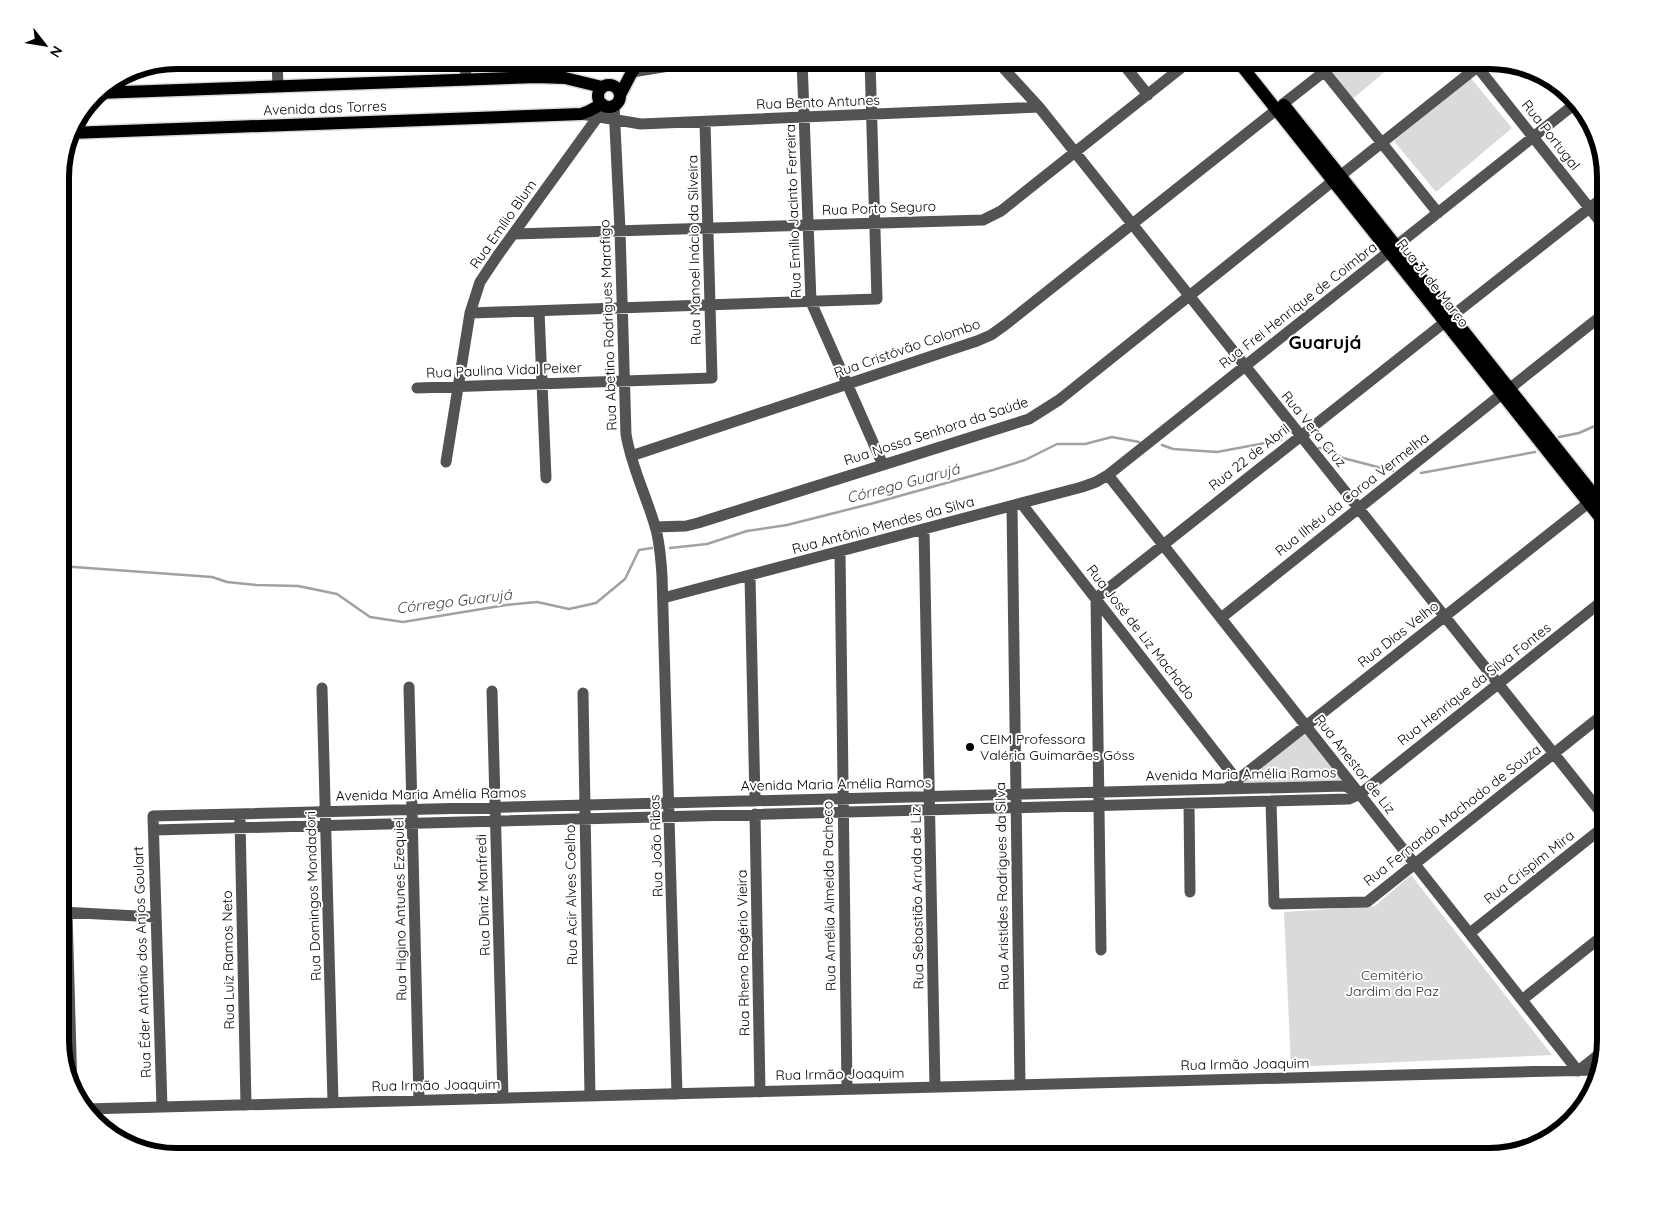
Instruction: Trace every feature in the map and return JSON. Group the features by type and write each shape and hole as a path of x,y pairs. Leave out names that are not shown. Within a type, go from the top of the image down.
{"main road":[{"name":"Rua Emílio Blum","path":"608,100 634,69"},
{"name":"Rua 31 de Março","path":"1245,69 1280,107 1506,392 1597,497"},
{"name":"Rua 31 de Março","path":"1254,69 1280,107"},
{"name":"Avenida das Torres","path":"110,92 552,77 565,78 608,100"},
{"name":"Avenida das Torres","path":"78,133 581,114 608,100"}],"street":[{"path":"277,69 278,86"},
{"path":"465,69 466,80"},
{"path":"632,72 650,69"},
{"name":"Rua Emílio Jacinto Ferreira","path":"802,69 811,302 883,465"},
{"path":"470,313 877,300 870,69"},
{"name":"Rua Vera Cruz","path":"1004,69 1039,107 1597,808"},
{"path":"1127,69 1148,94"},
{"name":"Rua Porto Seguro","path":"514,234 974,221 993,216 1180,69"},
{"name":"Rua Cristóvão Colombo","path":"631,456 977,342 991,335 1327,69"},
{"name":"Rua Nossa Senhora da Saúde","path":"655,527 686,526 698,523 1029,419 1059,400 1382,143 1471,69"},
{"name":"Rua Portugal","path":"1484,69 1533,137 1597,217"},
{"path":"1324,71 1438,212"},
{"name":"Rua Bento Antunes","path":"608,100 614,120 641,124 1039,107"},
{"name":"Rua Abetino Rodrigues Marafigo","path":"608,100 614,120 620,230 625,428 627,444 655,527 661,557 664,598"},
{"name":"Rua Emílio Blum","path":"446,462 470,313 480,282 608,100"},
{"name":"Rua Frei Henrique de Coimbra","path":"1108,475 1571,107"},
{"name":"Rua Manoel Inácio da Silveira","path":"705,122 712,378"},
{"name":"Rua 22 de Abril","path":"1096,598 1597,202"},
{"path":"539,311 546,478"},
{"name":"Rua Ilhéu da Coroa Vermelha","path":"1221,618 1597,319"},
{"name":"Rua Paulina Vidal Peixer","path":"417,388 712,378"},
{"name":"Rua Antônio Mendes da Silva","path":"664,598 1082,487 1108,475"},
{"name":"Rua Anestor de Liz","path":"1108,475 1578,1071"},
{"name":"Rua Dias Velho","path":"1209,803 1597,497"},
{"name":"Rua José de Liz Machado","path":"1016,505 1096,598 1237,780"},
{"name":"Rua Aristides Rodrigues da Silva","path":"1016,505 1016,808 1020,1085"},
{"name":"Rua Sebastião Arruda de Liz","path":"924,529 935,1087"},
{"name":"Rua Amélia Almeida Pacheco","path":"840,552 847,1089"},
{"path":"750,576 755,801"},
{"name":"Rua João Ribas","path":"664,598 678,1094"},
{"path":"1096,598 1101,950"},
{"name":"Rua Henrique da Silva Fontes","path":"1360,794 1597,605"},
{"name":"Rua Higino Antunes Ezequiel","path":"409,687 419,1100"},
{"name":"Rua Domingos Mondadori","path":"322,688 334,1102"},
{"name":"Rua Diniz Manfredi","path":"492,691 503,1098"},
{"name":"Rua Acir Alves Coelho","path":"583,693 590,1096"},
{"name":"Rua Fernando Machado de Souza","path":"1272,801 1274,904 1367,902 1597,719"},
{"name":"Avenida Maria Amélia Ramos","path":"153,816 1345,786 1360,794"},
{"name":"Avenida Maria Amélia Ramos","path":"154,830 1349,799 1360,794"},
{"path":"1189,803 1190,892"},
{"name":"Rua Luiz Ramos Neto","path":"240,814 246,1105"},
{"name":"Rua Rheno Rogério Vieira","path":"755,814 760,1092"},
{"name":"Rua Éder Antônio dos Anjos Goulart","path":"153,816 162,1107"},
{"name":"Rua Crispim Mira","path":"1470,933 1597,832"},
{"path":"69,912 156,917"},
{"path":"1522,1000 1597,940"},
{"path":"69,1024 71,1058"},
{"path":"1578,1071 1596,1057"},
{"name":"Rua Irmão Joaquim","path":"93,1109 1593,1070"}],"green space":[{"path":"1327,69 1388,69 1349,102 1324,71"},
{"path":"1470,77 1512,128 1436,192 1394,141"},
{"path":"1306,726 1360,794 1345,786 1226,789"},
{"name":"Cemitério Jardim da Paz","path":"1411,875 1552,1055 1291,1067 1284,912 1375,906"}],"waterway":[{"name":"Córrego Guarujá","path":"1559,437 1579,433 1597,425"},
{"name":"Córrego Guarujá","path":"670,548 707,544 747,531 787,525 874,503 1025,460 1057,444 1085,444 1112,437 1139,442"},
{"name":"Córrego Guarujá","path":"1162,445 1173,449 1217,452 1281,440"},
{"name":"Córrego Guarujá","path":"1319,448 1326,448 1343,458 1393,471"},
{"name":"Córrego Guarujá","path":"1421,473 1535,452"},
{"name":"Córrego Guarujá","path":"69,567 212,577 227,582 256,585 298,586 337,594 370,617 403,622 506,605 537,602 569,609 596,603 625,579 639,550 652,548"}],"place":[{"name":"CEIM Professora Valéria Guimarães Góss","path":"970,747"}],"district":[{"name":"Guarujá","path":"1325,342"}]}
